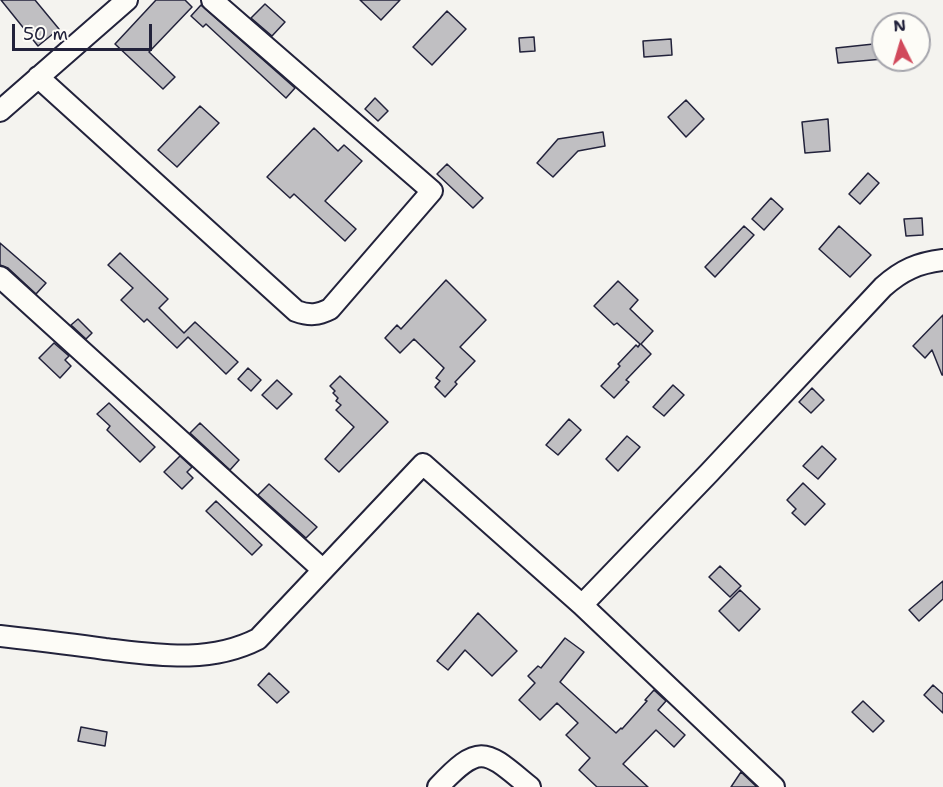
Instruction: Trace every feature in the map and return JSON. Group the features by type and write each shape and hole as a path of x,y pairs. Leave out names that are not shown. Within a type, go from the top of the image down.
{"street":[{"path":"0,111 127,0"},
{"path":"38,77 296,311 308,315 320,314 330,309 432,191 212,0"},
{"path":"582,605 883,287 899,273 922,262 943,260"},
{"path":"0,278 323,570"},
{"path":"0,636 167,656 224,652 242,648 258,639 423,464 582,605 774,787"},
{"path":"438,787 466,759 484,755 501,762 531,787"}],"building":[{"path":"1,0 35,0 59,29 38,46"},
{"path":"156,0 185,0 192,7 149,52 175,77 163,89 115,44"},
{"path":"360,0 400,0 381,20"},
{"path":"265,4 285,22 272,36 251,18"},
{"path":"201,5 295,88 286,98 206,24 203,27 191,16"},
{"path":"447,11 466,29 432,65 413,47"},
{"path":"534,37 535,51 520,52 519,38"},
{"path":"671,39 672,55 644,57 643,41"},
{"path":"871,44 871,60 838,63 836,48"},
{"path":"375,98 388,111 378,121 365,109"},
{"path":"686,100 704,119 686,137 668,117"},
{"path":"200,106 219,123 177,167 158,150"},
{"path":"828,119 830,151 805,153 802,122"},
{"path":"314,128 338,151 344,145 362,161 325,201 356,229 345,241 294,194 290,198 267,177"},
{"path":"603,132 605,146 578,151 553,177 537,163 558,139"},
{"path":"447,164 483,198 473,208 437,174"},
{"path":"868,173 879,183 860,204 849,194"},
{"path":"771,198 783,209 764,230 752,219"},
{"path":"922,218 923,235 906,236 904,219"},
{"path":"744,226 754,235 715,277 705,267"},
{"path":"839,226 871,255 850,277 819,249"},
{"path":"0,243 46,283 36,294 8,268 0,265"},
{"path":"120,253 168,299 159,308 184,333 195,322 238,362 226,374 188,337 177,348 147,319 144,322 121,300 133,288 108,265"},
{"path":"446,280 486,320 460,347 475,361 455,382 457,384 445,397 435,387 440,381 436,378 444,368 414,339 400,353 385,338 397,325 401,329"},
{"path":"618,281 638,300 630,309 653,331 641,344 651,354 626,380 629,382 614,398 601,386 620,366 618,364 636,345 638,347 640,344 617,323 614,325 594,306"},
{"path":"943,315 942,375 932,350 925,358 913,346"},
{"path":"78,319 92,333 86,339 71,325"},
{"path":"54,343 69,356 65,360 71,366 60,378 39,358"},
{"path":"248,368 261,380 251,391 238,379"},
{"path":"340,376 388,422 339,472 325,459 354,427 336,410 341,405 336,401 338,398 330,386"},
{"path":"277,380 292,394 277,409 262,395"},
{"path":"673,385 684,395 664,416 653,407"},
{"path":"812,388 824,400 811,413 799,402"},
{"path":"109,403 155,447 140,462 107,430 110,426 97,414"},
{"path":"569,419 581,430 558,455 546,445"},
{"path":"200,423 239,460 230,470 190,433"},
{"path":"627,436 640,447 618,471 606,459"},
{"path":"822,446 836,459 818,479 803,466"},
{"path":"180,456 192,467 187,472 193,478 182,489 164,472"},
{"path":"803,483 825,504 805,525 792,513 796,509 787,500"},
{"path":"269,484 317,527 306,538 258,495"},
{"path":"216,501 262,545 252,555 206,511"},
{"path":"720,566 741,586 730,597 709,577"},
{"path":"943,581 943,599 919,621 909,610"},
{"path":"740,590 760,609 739,631 719,611"},
{"path":"478,613 517,651 492,676 465,650 448,670 437,661"},
{"path":"565,638 584,652 560,682 616,733 647,701 645,700 654,690 666,701 658,710 685,735 674,747 656,730 623,764 648,787 597,787 579,770 590,758 566,735 578,723 557,703 540,720 519,700 535,683 528,676 538,666 541,668"},
{"path":"269,673 289,692 277,703 258,685"},
{"path":"933,685 943,694 943,713 924,695"},
{"path":"863,701 884,721 873,732 852,712"},
{"path":"81,727 107,732 105,746 78,741"},
{"path":"741,772 757,787 731,787"}]}
